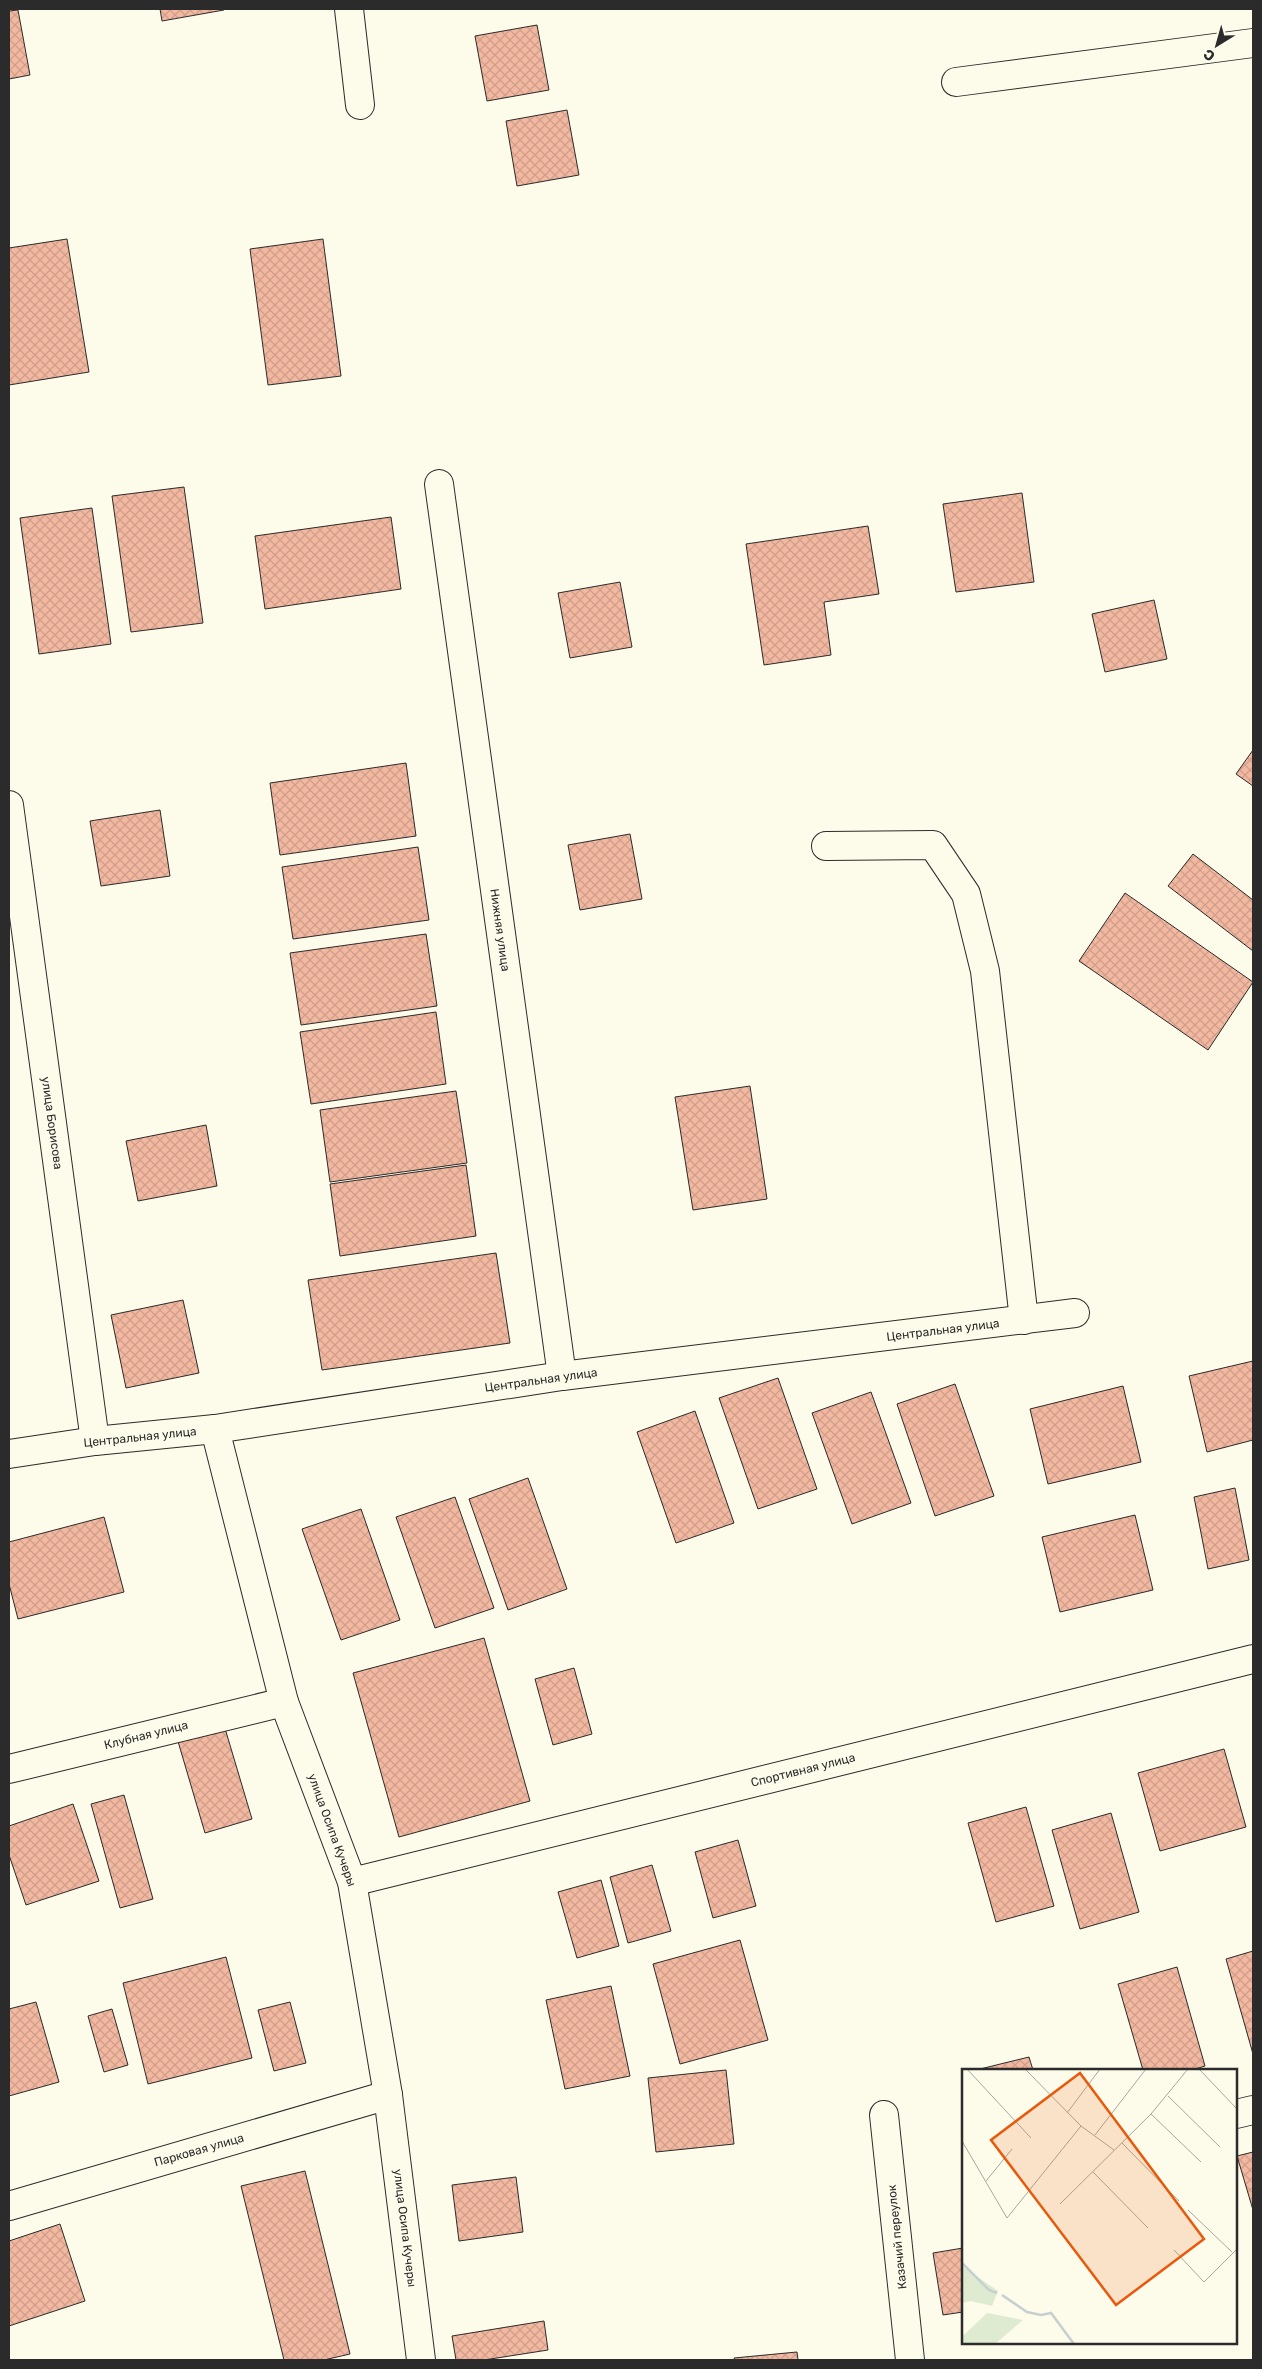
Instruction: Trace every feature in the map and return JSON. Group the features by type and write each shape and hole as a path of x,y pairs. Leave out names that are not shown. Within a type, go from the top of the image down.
{"street":[{"path":"349,9 360,105"},
{"path":"956,82 1253,43"},
{"name":"Нижняя улица","path":"439,484 562,1376"},
{"name":"улица Борисова","path":"9,805 95,1441"},
{"path":"826,846 933,845 966,894 985,971 1024,1320"},
{"name":"Центральная улица","path":"9,1454 95,1441 215,1429 562,1376 1075,1313"},
{"name":"улица Осипа Кучеры","path":"215,1429 284,1702 352,1882 388,2095 421,2360"},
{"name":"Спортивная улица","path":"352,1882 1253,1659"},
{"name":"Клубная улица","path":"9,1769 284,1702"},
{"name":"Парковая улица","path":"9,2206 388,2095"},
{"path":"1237,2114 1253,2110"},
{"name":"Казачий переулок","path":"884,2114 910,2360"}],"building":[{"path":"160,9 224,9 224,10 162,21"},
{"path":"18,10 30,75 9,79 9,11"},
{"path":"537,25 549,90 487,101 475,36"},
{"path":"567,110 579,175 517,186 506,121"},
{"path":"67,239 89,372 9,385 9,248"},
{"path":"323,239 341,376 268,385 250,249"},
{"path":"184,487 203,623 131,632 112,496"},
{"path":"1022,493 1034,582 956,592 943,504"},
{"path":"92,508 111,644 39,654 20,518"},
{"path":"391,517 401,589 265,609 255,536"},
{"path":"868,526 879,594 824,602 831,655 764,665 746,544"},
{"path":"620,582 632,647 570,658 558,593"},
{"path":"1154,600 1167,659 1105,672 1092,614"},
{"path":"1253,750 1253,786 1236,774"},
{"path":"406,763 416,836 280,855 270,783"},
{"path":"160,810 170,876 101,886 90,821"},
{"path":"630,834 642,899 580,910 568,845"},
{"path":"418,847 429,920 293,939 282,867"},
{"path":"1193,854 1253,900 1253,951 1168,886"},
{"path":"1125,893 1253,982 1208,1050 1079,961"},
{"path":"426,934 437,1006 301,1025 290,953"},
{"path":"436,1012 446,1084 311,1104 300,1032"},
{"path":"750,1086 767,1199 693,1210 675,1097"},
{"path":"456,1091 467,1163 330,1182 320,1110"},
{"path":"206,1125 217,1186 138,1201 126,1141"},
{"path":"466,1165 476,1236 340,1256 330,1184"},
{"path":"496,1253 510,1343 322,1370 308,1280"},
{"path":"183,1300 199,1373 126,1388 111,1315"},
{"path":"1253,1361 1253,1440 1207,1452 1189,1376"},
{"path":"778,1378 817,1489 758,1509 719,1398"},
{"path":"955,1384 994,1496 935,1516 897,1404"},
{"path":"1123,1386 1141,1462 1048,1484 1030,1409"},
{"path":"871,1392 911,1503 852,1524 812,1413"},
{"path":"695,1411 734,1523 676,1543 637,1432"},
{"path":"528,1478 567,1589 508,1610 469,1499"},
{"path":"1235,1488 1249,1560 1208,1569 1194,1497"},
{"path":"455,1497 494,1608 435,1628 396,1517"},
{"path":"361,1509 400,1620 341,1640 302,1529"},
{"path":"1135,1515 1153,1590 1060,1612 1042,1537"},
{"path":"104,1517 124,1592 18,1619 9,1584 9,1542"},
{"path":"484,1638 530,1801 399,1837 353,1673"},
{"path":"574,1668 592,1734 553,1745 535,1679"},
{"path":"224,1725 252,1819 205,1833 177,1738"},
{"path":"1224,1749 1246,1827 1160,1851 1138,1773"},
{"path":"124,1795 153,1899 120,1908 91,1804"},
{"path":"73,1804 99,1881 26,1905 9,1855 9,1826"},
{"path":"1026,1807 1054,1906 996,1922 968,1823"},
{"path":"1111,1813 1139,1912 1080,1929 1052,1830"},
{"path":"738,1840 756,1906 713,1918 695,1852"},
{"path":"652,1865 671,1931 628,1943 610,1877"},
{"path":"601,1880 619,1946 577,1958 558,1892"},
{"path":"740,1940 768,2040 680,2064 653,1964"},
{"path":"1253,1951 1253,2054 1226,1959"},
{"path":"226,1957 252,2058 148,2084 123,1983"},
{"path":"1177,1967 1205,2066 1195,2069 1143,2069 1118,1984"},
{"path":"611,1986 630,2076 565,2089 546,2000"},
{"path":"36,2002 59,2082 9,2096 9,2009"},
{"path":"290,2002 306,2063 274,2071 258,2010"},
{"path":"112,2009 128,2065 104,2072 88,2016"},
{"path":"1029,2057 1033,2069 980,2069"},
{"path":"726,2070 734,2144 656,2152 648,2078"},
{"path":"1253,2152 1253,2210 1237,2156"},
{"path":"305,2171 350,2354 324,2360 284,2360 241,2186"},
{"path":"516,2177 523,2232 459,2241 452,2185"},
{"path":"60,2224 85,2301 9,2326 9,2241"},
{"path":"962,2248 962,2312 943,2315 933,2253"},
{"path":"544,2321 548,2350 484,2360 456,2360 452,2336"},
{"path":"797,2352 798,2360 735,2360 734,2358"}]}
